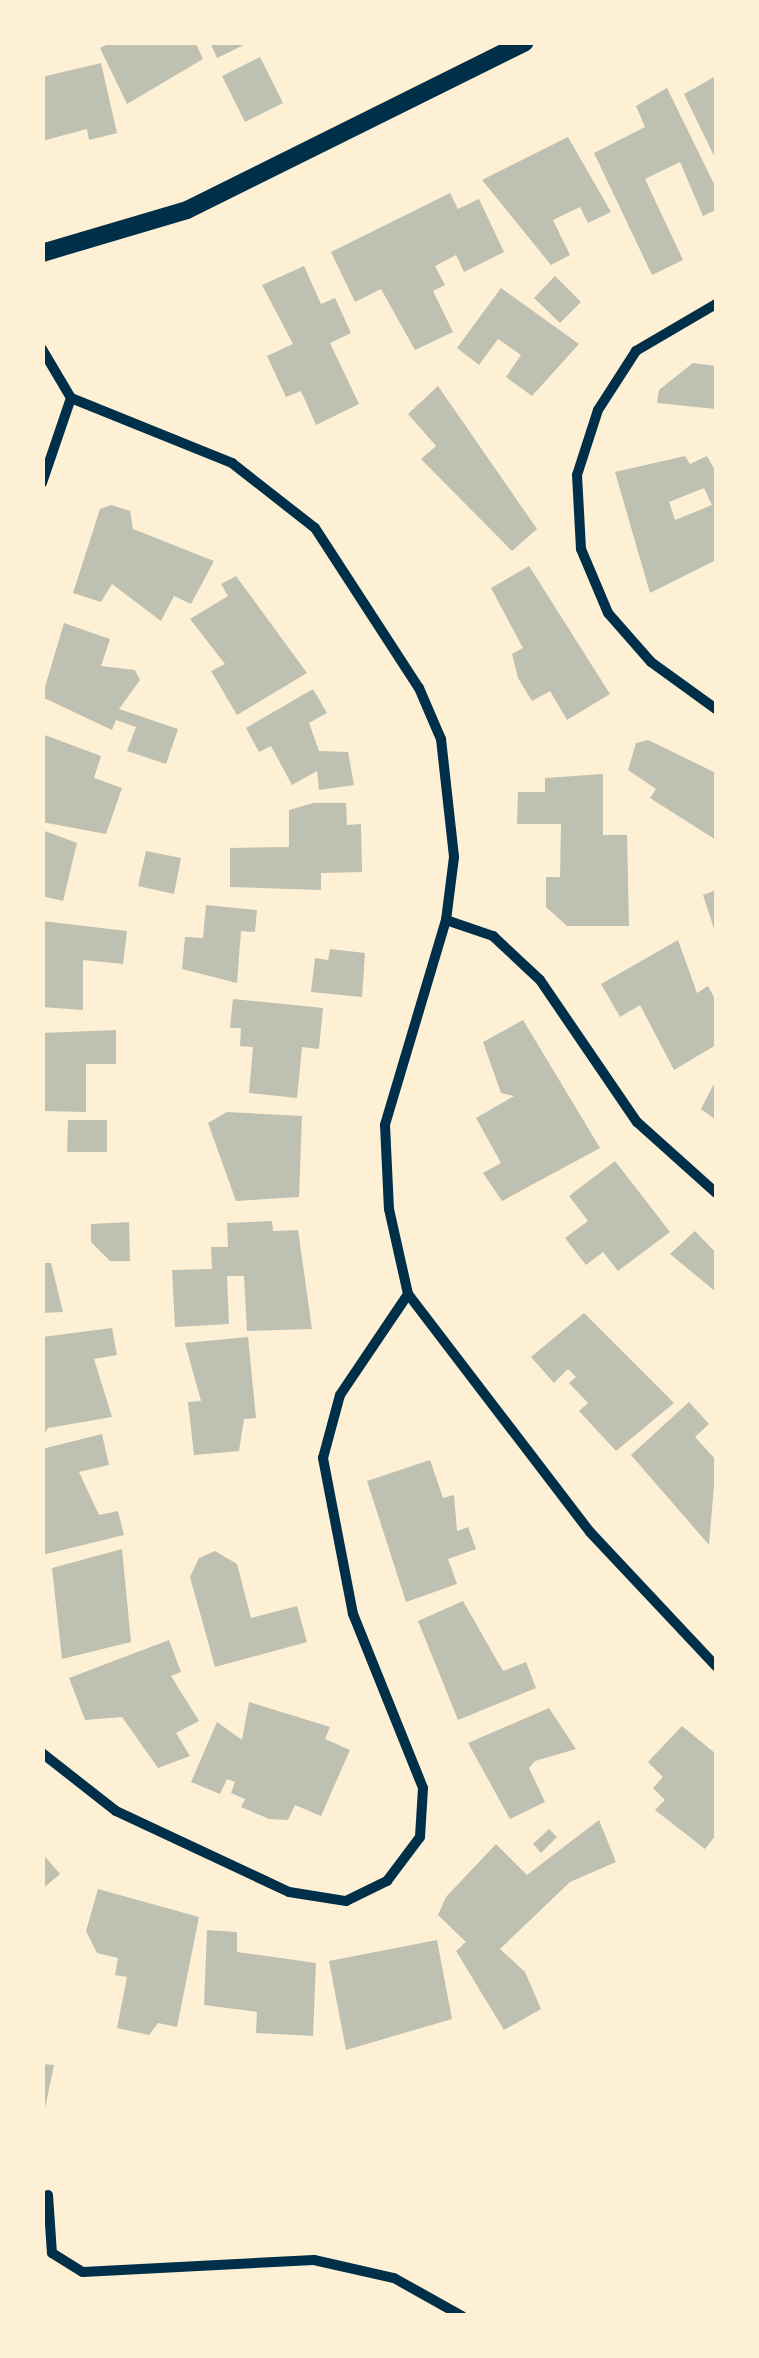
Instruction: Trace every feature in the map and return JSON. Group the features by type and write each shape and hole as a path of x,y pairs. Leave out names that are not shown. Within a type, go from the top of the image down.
{"street":[{"path":"42,253 187,210 525,42"},
{"path":"716,304 636,351 598,410 577,475 581,550 608,613 651,662 716,709"},
{"path":"42,349 71,398 232,463 315,528 366,595 441,739 454,857 446,920 385,1125 389,1209 408,1294 590,1532 716,1666"},
{"path":"42,483 71,398"},
{"path":"446,920 492,936 540,980 637,1122 716,1193"},
{"path":"42,1752 116,1811 289,1892 346,1901 387,1881 420,1838 423,1788 353,1614 322,1458 340,1394 408,1294"},
{"path":"48,2195 52,2254 82,2272 314,2260 394,2278 462,2316"}],"building":[{"path":"112,42 195,42 203,59 127,104 100,48"},
{"path":"210,42 250,42 217,58"},
{"path":"260,57 283,103 245,122 222,76"},
{"path":"101,63 117,133 89,140 87,129 42,141 42,77"},
{"path":"716,76 716,160 684,94"},
{"path":"667,88 716,188 716,210 703,216 680,162 645,179 683,260 652,275 594,153 645,127 636,106"},
{"path":"568,137 611,212 588,223 580,207 553,220 570,255 551,265 482,180"},
{"path":"450,193 458,209 479,199 504,252 464,272 456,255 435,266 445,285 433,291 453,332 415,350 381,289 355,302 331,252"},
{"path":"304,266 321,304 335,298 351,333 330,343 359,404 316,425 301,391 286,397 267,356 293,344 262,285"},
{"path":"555,276 581,302 560,323 534,298"},
{"path":"501,288 579,344 532,396 506,377 521,355 498,339 479,365 457,348"},
{"path":"693,363 716,366 716,409 657,403 659,390"},
{"path":"438,386 537,529 512,551 421,459 436,446 408,414"},
{"path":"685,456 690,464 707,456 716,472 716,560 650,593 615,472","holes":["704,488 712,505 675,520 669,502"]},
{"path":"111,505 130,511 133,529 214,561 191,604 174,596 161,621 112,584 101,602 73,593 100,509"},
{"path":"529,566 610,694 567,720 550,691 532,701 518,678 512,654 523,648 491,588"},
{"path":"236,576 307,673 237,715 211,671 225,664 190,619 228,596 221,584"},
{"path":"64,623 110,639 101,666 135,670 140,680 119,709 178,729 166,764 127,751 136,727 116,720 112,730 42,697"},
{"path":"313,689 327,713 309,723 319,751 348,752 354,785 319,790 317,771 292,785 271,746 259,752 246,728"},
{"path":"42,734 101,756 94,778 122,788 106,834 42,822"},
{"path":"648,740 716,773 716,840 650,798 656,789 628,770 636,743"},
{"path":"603,774 603,835 627,835 629,926 567,926 546,907 546,877 560,877 561,824 517,824 518,792 545,792 545,778"},
{"path":"313,803 346,803 347,825 361,824 362,872 321,873 321,890 230,887 230,848 289,847 289,810"},
{"path":"42,830 77,843 63,901 42,896"},
{"path":"146,851 181,858 174,894 138,886"},
{"path":"716,890 716,935 703,895"},
{"path":"206,905 257,910 255,932 241,931 237,983 182,969 185,937 203,938"},
{"path":"42,921 127,931 123,964 83,960 83,1010 42,1007"},
{"path":"678,940 697,993 708,986 716,1001 716,1045 674,1070 640,1005 620,1017 601,984"},
{"path":"330,949 365,953 362,997 311,992 315,958 328,960"},
{"path":"233,999 323,1008 319,1049 302,1047 297,1098 249,1093 253,1047 240,1046 241,1028 230,1028"},
{"path":"523,1020 600,1148 502,1201 483,1173 501,1163 476,1118 514,1096 501,1093 483,1042"},
{"path":"116,1030 116,1064 86,1064 86,1112 42,1111 42,1033"},
{"path":"716,1080 716,1120 701,1109"},
{"path":"227,1112 302,1116 299,1197 236,1201 208,1123"},
{"path":"68,1120 107,1120 107,1152 67,1152"},
{"path":"615,1161 670,1232 618,1271 603,1252 586,1265 565,1238 588,1221 569,1196"},
{"path":"272,1221 273,1231 298,1230 312,1329 247,1331 244,1276 227,1276 229,1324 175,1327 172,1270 212,1269 211,1247 228,1247 227,1223"},
{"path":"129,1222 130,1261 110,1261 91,1242 91,1224"},
{"path":"695,1231 716,1253 716,1292 670,1254"},
{"path":"42,1263 51,1263 63,1312 42,1313"},
{"path":"584,1313 674,1403 616,1451 579,1411 588,1403 569,1383 576,1377 568,1369 554,1383 531,1357"},
{"path":"112,1328 117,1355 94,1359 112,1417 48,1428 42,1438 42,1337"},
{"path":"248,1337 256,1418 244,1419 239,1451 194,1455 188,1402 201,1401 185,1343"},
{"path":"689,1402 709,1424 695,1437 716,1460 709,1545 631,1455"},
{"path":"102,1434 109,1465 79,1472 99,1515 118,1511 124,1535 42,1555 42,1449"},
{"path":"430,1460 443,1498 454,1495 457,1531 468,1527 476,1549 448,1559 457,1584 406,1602 367,1481"},
{"path":"122,1549 131,1642 62,1659 52,1568"},
{"path":"215,1551 237,1564 251,1618 297,1606 307,1642 215,1667 190,1577 199,1558"},
{"path":"463,1601 503,1671 526,1662 536,1688 458,1720 418,1621"},
{"path":"169,1640 181,1672 171,1676 199,1721 176,1733 190,1756 158,1768 122,1717 85,1720 69,1678"},
{"path":"249,1702 330,1727 325,1739 350,1750 321,1816 295,1805 288,1820 269,1819 241,1807 245,1799 231,1793 235,1782 227,1779 220,1794 191,1782 217,1722 242,1740"},
{"path":"549,1708 576,1749 535,1761 529,1768 545,1802 510,1819 468,1743"},
{"path":"682,1726 716,1754 716,1835 705,1849 655,1810 665,1800 653,1788 663,1777 648,1762"},
{"path":"599,1820 616,1862 570,1882 500,1949 525,1972 541,2009 504,2030 456,1951 466,1942 438,1915 446,1897 496,1844 527,1875"},
{"path":"549,1829 557,1837 541,1853 533,1844"},
{"path":"42,1853 60,1874 42,1889"},
{"path":"98,1889 199,1917 177,2027 158,2023 149,2035 117,2028 127,1977 115,1975 118,1958 97,1953 86,1931"},
{"path":"207,1930 237,1932 237,1952 316,1963 313,2036 256,2033 257,2012 204,2005"},
{"path":"437,1940 452,2019 346,2050 329,1961"},
{"path":"42,2064 54,2065 45,2108 42,2108"}]}
